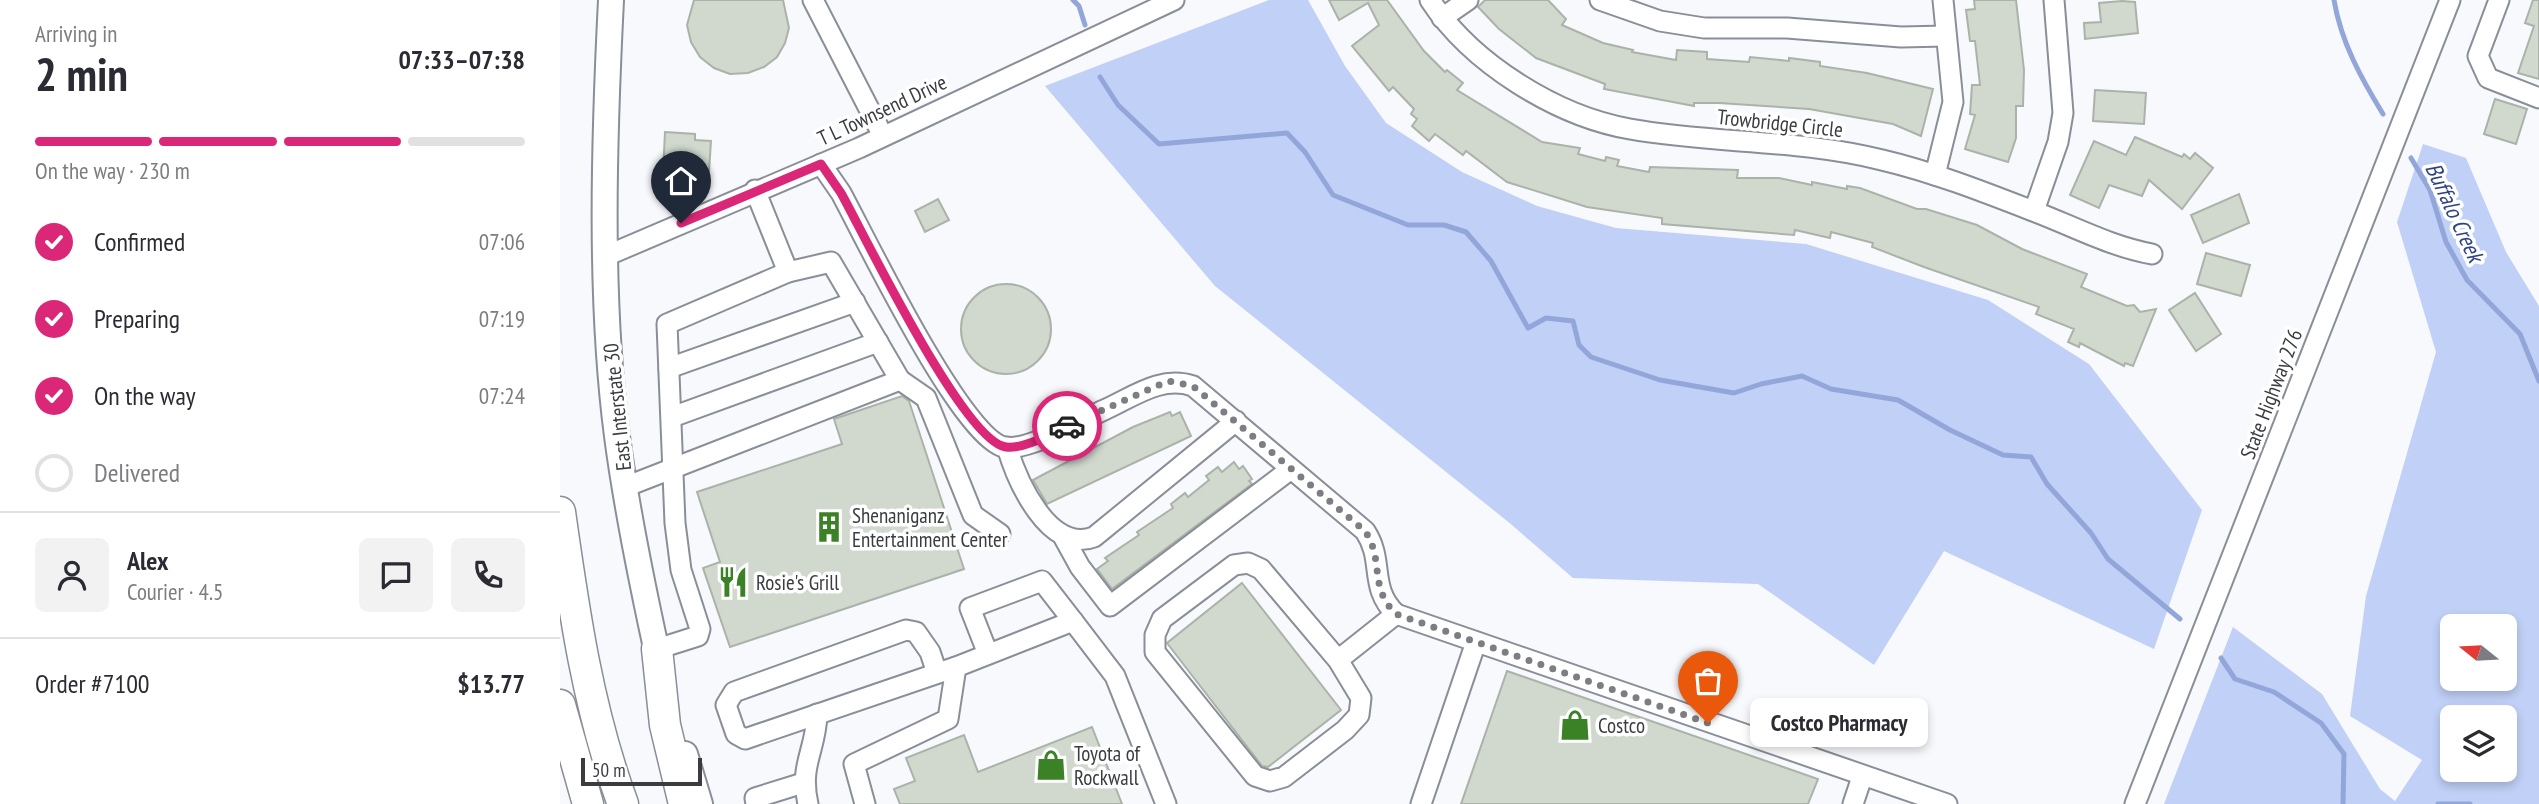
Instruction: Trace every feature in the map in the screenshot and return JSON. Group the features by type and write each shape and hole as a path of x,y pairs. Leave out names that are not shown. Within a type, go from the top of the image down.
{"highway":[{"path":"560,512 581,651 607,760 623,804"},
{"path":"657,649 665,725 684,804"},
{"path":"560,705 587,804"}],"main road":[{"name":"East Interstate 30","path":"611,0 606,256 617,433 625,487 666,692 700,804"}],"street":[{"path":"813,0 883,136"},
{"name":"T L Townsend Drive","path":"606,256 821,164 1174,0"},
{"name":"Trowbridge Circle","path":"1430,0 1442,18 1478,56 1521,85 1572,111 1616,125 1692,137 1827,149 1883,160 1935,175 2034,211 2119,248 2152,254"},
{"path":"1442,18 1468,0"},
{"path":"1600,0 1660,20 1704,28 1787,28 1901,37 1946,36"},
{"path":"1935,175 1953,102 1943,0"},
{"path":"2034,211 2058,142 2063,113 2054,0"},
{"name":"State Highway 276","path":"2135,804 2450,0"},
{"path":"2499,0 2478,56 2488,78 2539,98"},
{"path":"821,164 841,193 951,394 977,428 993,442 1007,447 1045,436 1168,381 1193,386 1365,531 1376,551 1377,585 1383,601 1396,614 1862,777 1947,804"},
{"path":"755,190 788,272"},
{"path":"657,649 698,636 700,629 681,570 675,523 667,324 788,272 831,262 900,380 926,398 973,515 1000,534"},
{"path":"669,368 855,302"},
{"path":"672,416 878,342"},
{"path":"625,487 900,380"},
{"path":"1064,538 1084,541 1094,537 1236,422"},
{"path":"1007,447 1017,481 1051,527 1064,538 1080,567 1110,606 1291,469"},
{"path":"1248,563 1261,569 1338,660 1361,698 1359,715 1345,730 1284,777 1270,781 1255,776 1155,652 1155,635 1162,619 1234,565 1248,563"},
{"path":"988,654 970,608 1042,581 1115,676 1166,804"},
{"path":"1338,660 1396,614"},
{"path":"937,673 930,652 916,632 906,630 734,692 726,705 736,734 745,739 956,667 1073,621"},
{"path":"1421,804 1476,642"},
{"path":"865,804 854,764 948,719 956,667"},
{"path":"808,804 803,783 805,763 817,736 817,714"},
{"path":"1853,804 1862,777"},
{"path":"757,804 755,798 803,783"}],"shaded area":[{"path":"1269,0 1308,0 1345,66 1386,123 1462,172 1537,206 1616,228 1806,244 1988,300 2089,364 2202,510 2154,649 1944,551 1874,665 1758,584 1573,578 1512,525 1215,286 1045,86"},
{"path":"2423,144 2466,158 2506,252 2539,306 2539,804 2164,804 2233,627 2322,694 2380,789 2395,801 2422,760 2350,716 2366,596 2436,352 2397,222"}],"building":[{"path":"694,0 783,0 789,28 777,57 764,67 748,73 730,74 714,68 700,57 691,42 687,25"},
{"path":"1329,0 1387,0 1424,51 1445,72 1447,70 1463,83 1457,90 1542,142 1580,148 1578,154 1605,161 1606,157 1619,160 1617,166 1649,172 1650,167 1738,170 1737,178 1779,178 1812,185 1812,182 1847,189 1847,186 1860,188 1917,209 1926,209 1977,225 2022,249 2087,274 2081,287 2127,306 2134,305 2140,312 2156,309 2133,366 2125,363 2124,366 2080,343 2079,347 2068,342 2074,329 2036,314 2039,307 1872,247 1873,243 1831,232 1830,238 1795,230 1794,235 1662,224 1662,218 1587,207 1507,182 1466,151 1463,155 1435,134 1429,141 1412,126 1417,119 1411,114 1414,109 1393,87 1389,91 1352,46 1379,25 1368,3 1339,20"},
{"path":"1485,0 1548,0 1566,19 1562,25 1603,43 1633,50 1632,52 1676,60 1677,50 1707,52 1707,59 1749,62 1750,57 1789,61 1789,58 1820,62 1820,66 1867,73 1933,89 1921,136 1893,124 1809,109 1719,103 1694,103 1694,106 1604,89 1605,84 1536,58 1499,29 1478,7"},
{"path":"1974,0 2016,0 2024,70 2023,106 2016,106 2016,138 2008,162 1965,149 1975,115 1970,114 1972,85 1980,85 1975,41 1970,41 1966,10 1975,9"},
{"path":"2533,0 2539,0 2539,79 2518,73 2534,26 2525,23"},
{"path":"2135,2 2138,33 2085,39 2084,23 2101,22 2099,3"},
{"path":"2095,90 2146,93 2144,124 2093,121"},
{"path":"2495,99 2527,109 2516,144 2484,134"},
{"path":"665,132 695,134 695,140 711,141 708,186 695,185 695,195 662,193"},
{"path":"2135,137 2182,157 2184,154 2190,159 2195,153 2213,168 2182,209 2149,180 2142,196 2109,185 2099,208 2070,195 2094,141 2126,155"},
{"path":"2239,194 2249,223 2203,243 2191,215"},
{"path":"938,199 949,220 925,232 915,211"},
{"path":"2206,253 2250,265 2241,296 2197,284"},
{"path":"997,284 1015,284 1031,291 1044,304 1051,320 1051,338 1044,354 1031,367 1015,374 997,374 981,367 968,354 961,338 961,320 968,304 981,291"},
{"path":"2195,293 2221,334 2196,351 2169,310"},
{"name":"Shenaniganz Entertainment Center","path":"902,396 909,401 964,569 730,647 703,568 720,562 697,492 842,444 834,419"},
{"path":"1170,412 1172,416 1180,412 1191,436 1047,504 1033,480 1133,427"},
{"path":"1234,462 1239,469 1243,466 1252,479 1249,481 1252,484 1112,589 1097,569 1108,561 1105,558 1173,508 1171,504 1185,493 1188,497 1209,480 1206,476 1218,467 1222,472"},
{"path":"1242,583 1341,710 1268,767 1262,766 1167,643"},
{"name":"Costco","path":"1507,671 1818,779 1808,804 1461,804"},
{"name":"Toyota of Rockwall","path":"1092,727 1122,804 900,804 894,789 915,781 906,758 964,735 978,772"}],"waterway":[{"path":"1073,0 1079,6 1085,25"},
{"name":"Buffalo Creek","path":"2334,0 2353,59 2383,114"},
{"path":"1100,77 1118,105 1159,144 1287,133 1305,152 1333,195 1408,225 1444,225 1466,232 1491,261 1528,328 1546,318 1573,321 1579,345 1591,357 1660,380 1734,393 1761,384 1802,376 1831,389 1898,400 1950,430 2003,455 2031,457 2047,484 2091,533 2108,559 2180,619"},
{"name":"Buffalo Creek","path":"2411,158 2430,190 2446,242 2467,280 2520,334 2539,381"},
{"path":"2221,658 2235,679 2274,692 2321,723 2344,754 2343,804"},
{"path":"2438,804 2470,804"}],"way so far":[{"path":"1067,426 1168,381 1193,386 1365,531 1374,544 1377,585 1383,601 1396,614 1708,723"}],"place":[{"name":"Shenaniganz Entertainment Center","path":"829,527"},
{"name":"Rosie's Grill","path":"733,582"},
{"name":"Costco Pharmacy","path":"1708,723"},
{"name":"Costco","path":"1575,725"},
{"name":"Toyota of Rockwall","path":"1051,765"}],"route":[{"path":"681,223 821,164 841,193 951,394 977,428 993,442 1007,447 1031,442 1067,426"}]}
